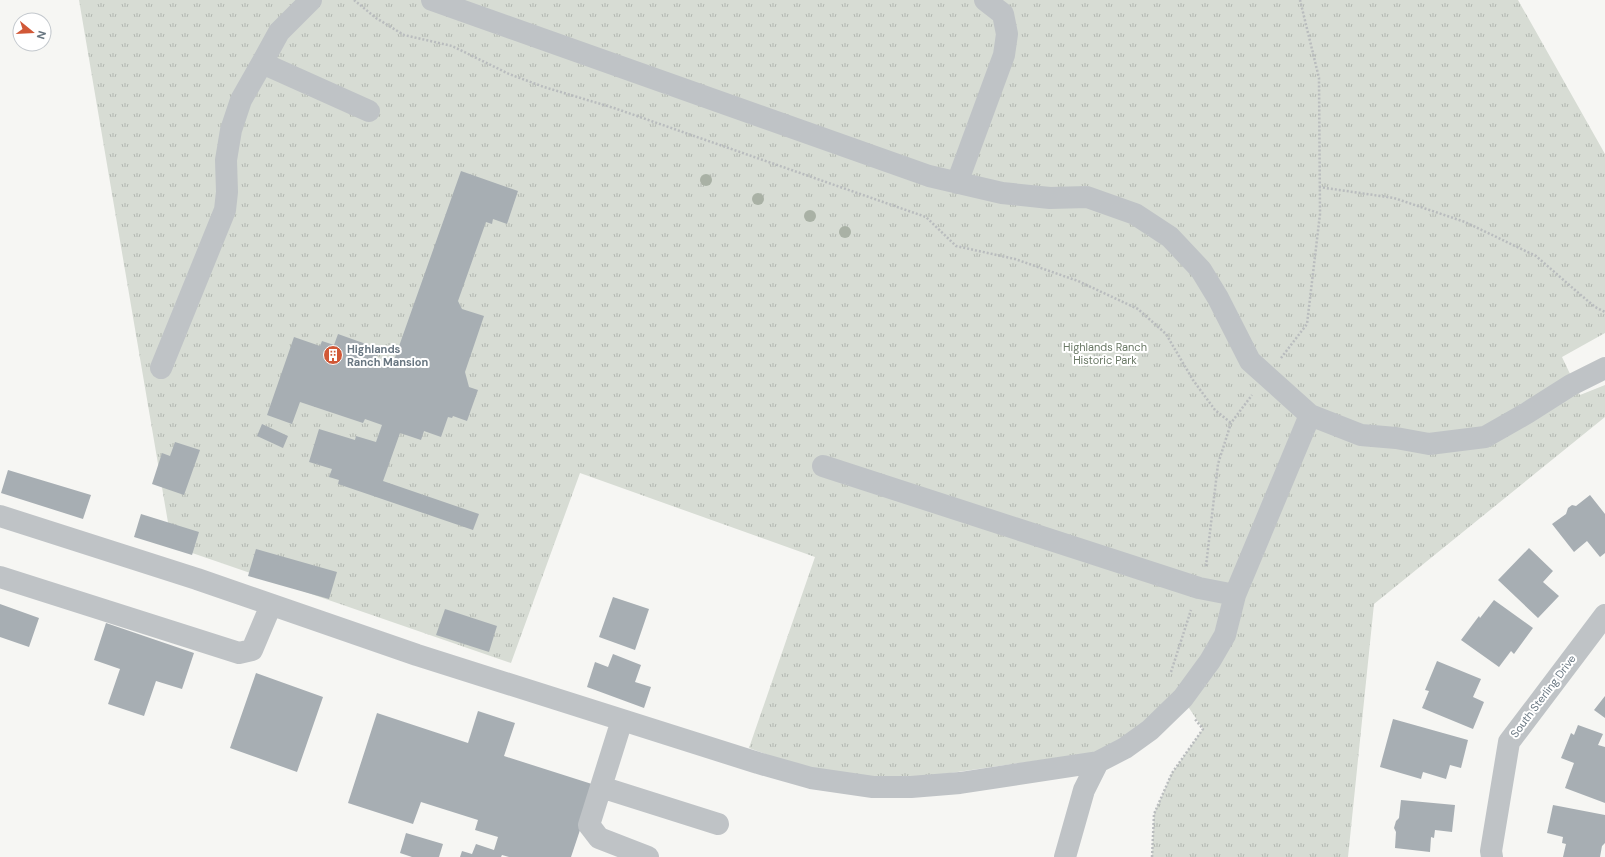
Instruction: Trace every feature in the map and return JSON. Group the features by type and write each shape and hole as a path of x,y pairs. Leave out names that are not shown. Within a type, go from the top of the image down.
{"street":[{"path":"161,368 225,210 228,192 226,160 231,130 241,100 279,32 311,0"},
{"path":"432,0 459,4 921,174 1002,193 1050,198 1087,197 1135,214 1170,237 1201,270 1218,298 1250,361 1310,415 1361,435 1396,438 1429,444 1485,437 1571,385 1605,368"},
{"path":"958,183 1004,55 1008,34 1003,14 985,0"},
{"path":"262,63 369,111"},
{"path":"0,516 197,579 417,656 758,763 811,778 873,787 911,787 960,783 1098,762 1125,748 1150,730 1181,700 1210,661 1224,635 1235,595 1310,415"},
{"path":"823,466 1199,588 1235,595"},
{"path":"0,577 239,652 252,650 271,604"},
{"name":"South Sterling Drive","path":"1492,857 1491,851 1508,742 1605,615"},
{"path":"622,720 589,825 592,831 599,838 648,857"},
{"path":"1065,857 1084,790 1098,762"},
{"path":"601,787 718,824"}],"path":[{"path":"354,0 376,18 404,35 452,46 509,74 530,82 629,113 926,217 956,246 1014,260 1078,281 1138,309 1166,334 1193,380 1215,410 1231,423"},
{"path":"1152,857 1154,814 1172,773 1203,729 1168,682 1206,567 1218,464 1231,423 1307,324 1320,214 1319,78 1300,0"},
{"path":"1320,187 1394,198 1465,222 1536,256 1574,290 1605,312"}],"green space":[{"name":"Highlands Ranch Historic Park","path":"79,0 1518,0 1605,154 1605,333 1562,357 1580,395 1605,385 1605,417 1374,604 1348,857 1152,857 1154,814 1172,773 1203,729 1183,699 1125,748 888,782 832,779 749,748 815,557 580,473 511,663 172,546"}],"building":[{"name":"Highlands Ranch Mansion","path":"461,171 518,191 507,224 493,219 492,224 486,222 458,301 462,309 484,316 465,372 469,387 478,390 467,421 453,416 452,418 448,417 441,437 424,431 421,440 400,433 383,481 479,514 473,530 338,484 339,480 329,477 332,469 309,462 319,429 355,440 356,436 376,442 382,425 365,419 363,423 300,402 292,424 267,415 294,337 320,346 322,341 334,345 338,334 380,349 375,361 392,366"},
{"path":"262,424 288,436 283,448 257,436"},
{"path":"175,442 200,450 184,495 152,484 162,453 170,456"},
{"path":"8,470 91,495 83,519 1,493"},
{"path":"1590,495 1605,514 1605,553 1600,557 1587,541 1574,552 1552,524 1566,514 1568,508 1572,505 1576,506"},
{"path":"141,514 199,532 192,555 134,537"},
{"path":"1529,548 1553,571 1543,582 1559,596 1538,618 1498,580"},
{"path":"256,549 337,572 329,599 248,576"},
{"path":"613,597 649,609 635,650 599,637"},
{"path":"1494,600 1533,628 1514,654 1511,651 1499,667 1461,640 1479,616 1480,618"},
{"path":"0,604 39,618 29,647 0,637"},
{"path":"445,609 497,626 489,652 436,635"},
{"path":"106,623 194,653 182,689 156,681 144,716 108,704 120,669 94,660"},
{"path":"613,654 641,665 635,682 651,687 644,708 587,687 595,662 608,667"},
{"path":"1437,661 1481,679 1473,697 1484,702 1473,729 1422,708 1429,691 1425,690"},
{"path":"256,673 323,697 297,772 230,748"},
{"path":"1605,696 1605,718 1594,710"},
{"path":"478,711 515,723 504,756 595,785 571,857 509,857 502,855 501,857 460,857 462,851 472,854 476,844 494,850 498,837 475,830 478,820 421,802 413,824 348,803 377,713 468,743"},
{"path":"1393,719 1468,740 1461,768 1450,765 1446,779 1423,772 1421,779 1380,767"},
{"path":"1578,725 1603,734 1598,745 1605,747 1605,803 1565,788 1574,763 1561,758 1571,733 1574,735"},
{"path":"1401,800 1455,805 1452,832 1435,830 1434,838 1431,837 1430,852 1395,848 1396,832 1394,828 1396,821 1399,818"},
{"path":"1553,805 1605,815 1605,843 1602,846 1600,857 1563,857 1566,844 1562,843 1563,837 1547,833"},
{"path":"406,833 443,844 439,857 412,857 400,853"}],"place":[{"name":"Highlands Ranch Mansion","path":"333,355"}]}
